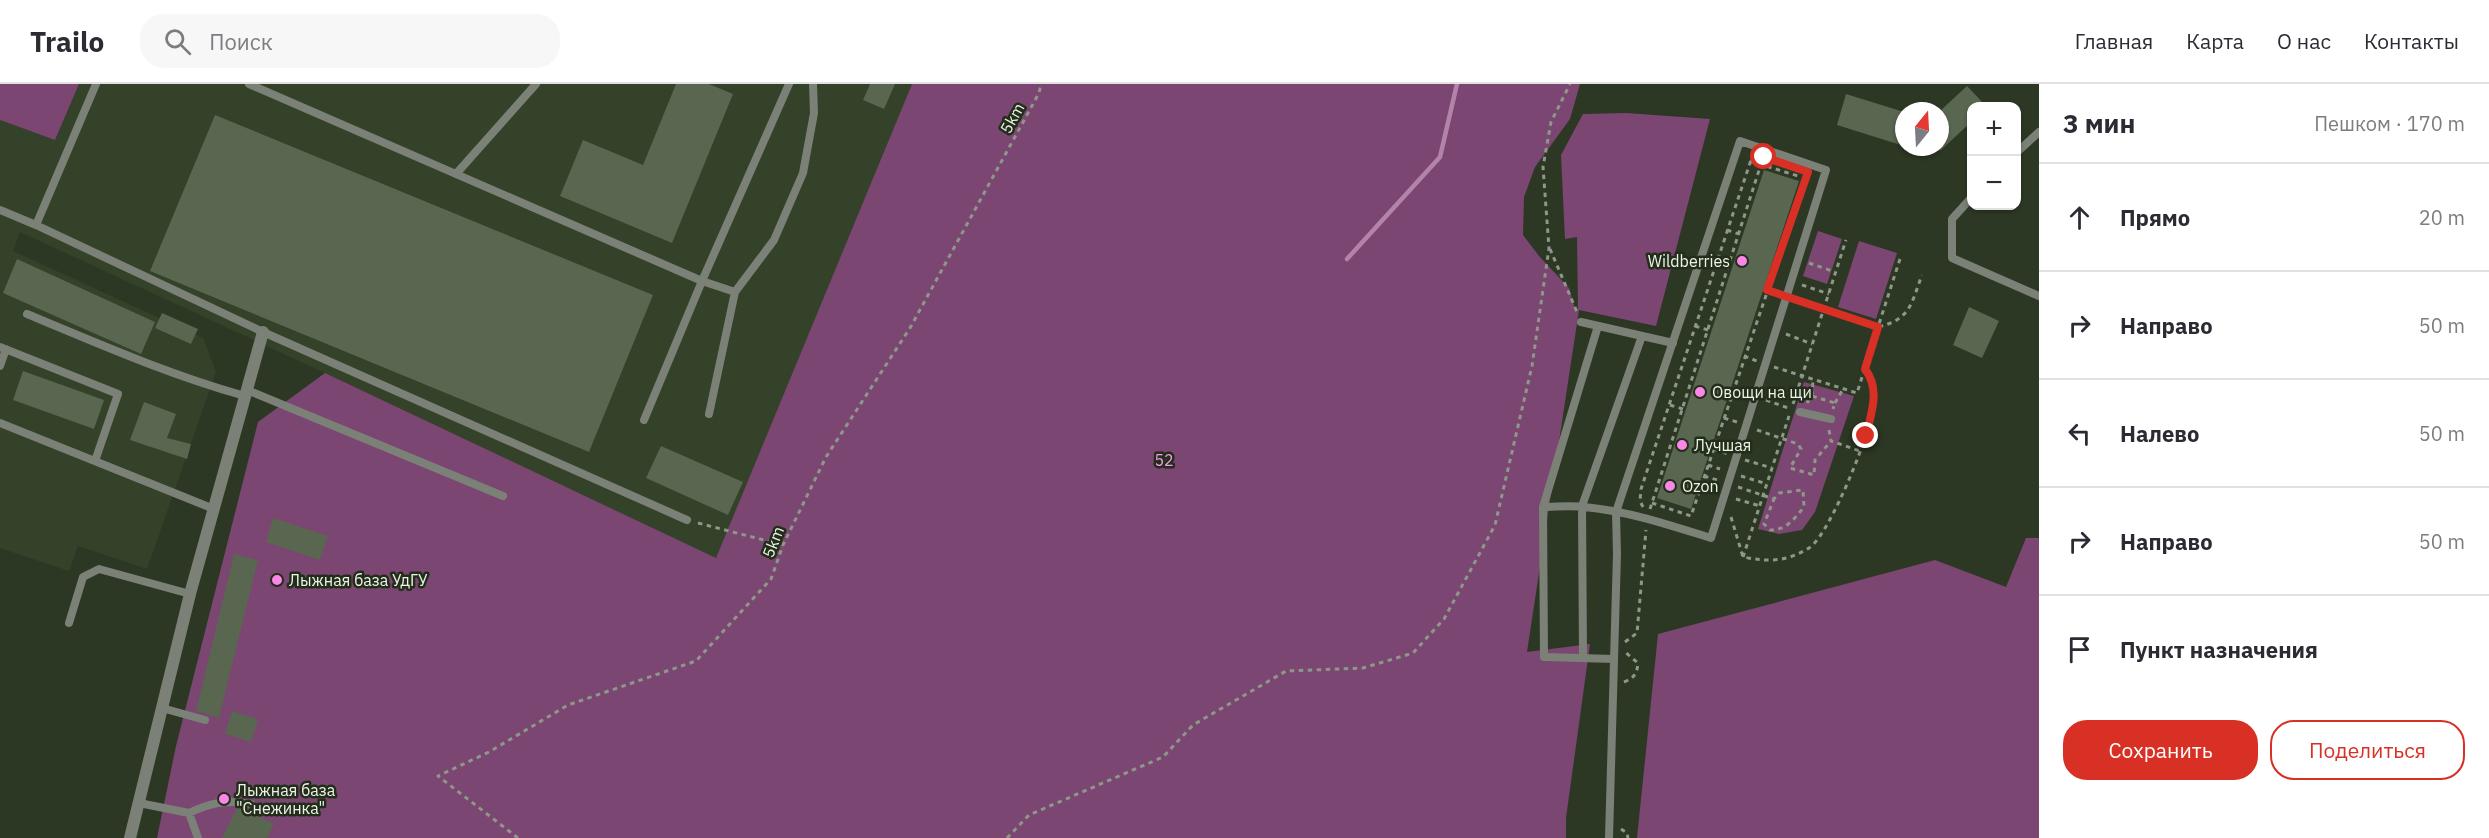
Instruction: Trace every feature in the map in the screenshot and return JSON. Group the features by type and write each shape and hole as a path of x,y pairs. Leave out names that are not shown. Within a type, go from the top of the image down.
{"street":[{"path":"130,838 190,594 263,332"}],"lane":[{"path":"36,225 96,84"},
{"path":"249,84 702,281 735,292"},
{"path":"456,174 536,84"},
{"path":"644,420 702,281 789,84"},
{"path":"709,414 735,292 774,240 803,173 814,113 813,84"},
{"path":"2021,148 2039,132"},
{"path":"1543,507 1582,506 1616,512 1647,518 1711,538 1826,170 1765,153 1740,141 1616,512 1617,660 1609,838"},
{"path":"1967,202 1952,219 1952,258 2039,296"},
{"path":"0,210 263,332 687,520"},
{"path":"27,314 138,360 204,384 246,393 503,496"},
{"path":"1581,322 1673,343"},
{"path":"1598,326 1543,507 1544,657 1617,660"},
{"path":"1584,657 1582,506 1642,336"},
{"path":"0,366 3,348 118,394 95,461"},
{"path":"1800,412 1831,419"},
{"path":"0,423 214,509"},
{"path":"69,623 83,577 99,569 190,594"},
{"path":"162,708 205,720"},
{"path":"139,803 189,813 210,803 234,801 251,804"},
{"path":"189,813 198,838"}],"path":[{"name":"5km","path":"518,838 438,776 489,752 568,705 696,661 771,579 783,545 825,458 910,328 1039,93 1041,84"},
{"path":"1007,838 1029,815 1163,757 1193,725 1286,671 1363,668 1413,653 1444,620 1494,525 1532,366 1550,248 1543,167 1551,122 1570,84"},
{"path":"1765,153 1650,512 1643,507 1640,501 1641,489 1750,161 1754,154 1765,153"},
{"path":"1750,161 1798,176"},
{"path":"1652,503 1691,516 1808,172 1800,169"},
{"path":"1727,230 1739,234"},
{"path":"1743,557 1846,240"},
{"path":"1550,248 1581,322"},
{"path":"1744,356 1857,393 1900,259"},
{"path":"1767,290 1878,327 1896,322 1909,309 1922,275"},
{"path":"1695,326 1708,330"},
{"path":"1743,557 1781,561 1811,547 1827,526 1868,426 1875,399 1872,378 1865,369"},
{"path":"1812,396 1813,379"},
{"path":"1835,403 1843,388"},
{"path":"1669,405 1683,409"},
{"path":"1724,418 1798,444 1801,449 1790,468 1814,475 1815,460 1831,441"},
{"path":"1704,476 1774,499"},
{"path":"1803,490 1803,507 1787,526 1779,530 1770,530 1764,524 1774,499 1779,493 1803,490"},
{"path":"1724,495 1743,557"},
{"path":"1617,660 1624,642 1637,633 1647,518"},
{"path":"687,520 783,545"},
{"path":"1620,672 1620,684 1633,679 1638,671 1638,663 1621,649"},
{"path":"1617,827 1627,832 1628,838"}],"shaded area":[{"path":"79,84 912,84 716,559 325,373 20,232 13,251 203,338 216,372 147,569 78,546 69,571 0,548 0,120 55,140"}],"green space":[{"path":"0,84 79,84 55,140 0,120"},
{"name":"52","path":"912,84 1580,84 1570,119 1535,167 1524,197 1523,235 1569,288 1575,309 1578,310 1577,237 1565,239 1561,155 1583,114 1626,113 1710,119 1656,326 1579,310 1527,652 1590,644 1566,818 1566,838 157,838 176,746 258,422 325,373 716,558"},
{"path":"1818,231 1842,239 1827,284 1803,276"},
{"path":"1859,241 1897,253 1876,319 1838,307"},
{"path":"1804,382 1854,396 1815,512 1802,530 1779,534 1758,529"},
{"path":"2026,538 2039,538 2039,838 1637,838 1658,634 1935,560 2006,587"}],"building":[{"path":"676,84 709,84 733,94 672,243 560,196 583,140 643,165"},
{"path":"870,84 895,84 884,109 863,100"},
{"path":"1967,86 1982,102 1967,102 1967,126 1949,143 1949,103"},
{"path":"1846,94 1895,109 1895,143 1837,125"},
{"path":"215,115 653,295 589,452 150,271"},
{"path":"1764,170 1799,181 1691,509 1657,498"},
{"path":"17,259 155,322 141,354 3,293"},
{"path":"1969,307 1999,321 1982,358 1953,345"},
{"path":"162,313 198,329 191,344 155,328"},
{"path":"23,371 104,400 94,429 13,400"},
{"path":"144,402 176,414 167,438 191,444 187,459 130,440"},
{"path":"661,446 743,482 728,515 646,478"},
{"path":"273,518 328,536 320,560 266,542"},
{"path":"234,554 258,560 219,718 196,711"},
{"path":"232,711 258,719 251,742 225,734"},
{"path":"237,808 244,809 274,824 267,838 222,838"}],"waterway":[{"path":"1347,259 1440,157 1457,84"}],"place":[{"name":"Wildberries","path":"1742,261"},
{"name":"Овощи на щи","path":"1700,392"},
{"name":"Лучшая","path":"1682,445"},
{"name":"Ozon","path":"1670,486"},
{"name":"Лыжная база УдГУ","path":"277,580"},
{"name":"Лыжная база \"Снежинка\"","path":"224,799"}],"route":[{"path":"1764,157 1808,172 1767,290 1878,327 1865,369 1872,378 1875,399 1866,436"}]}
